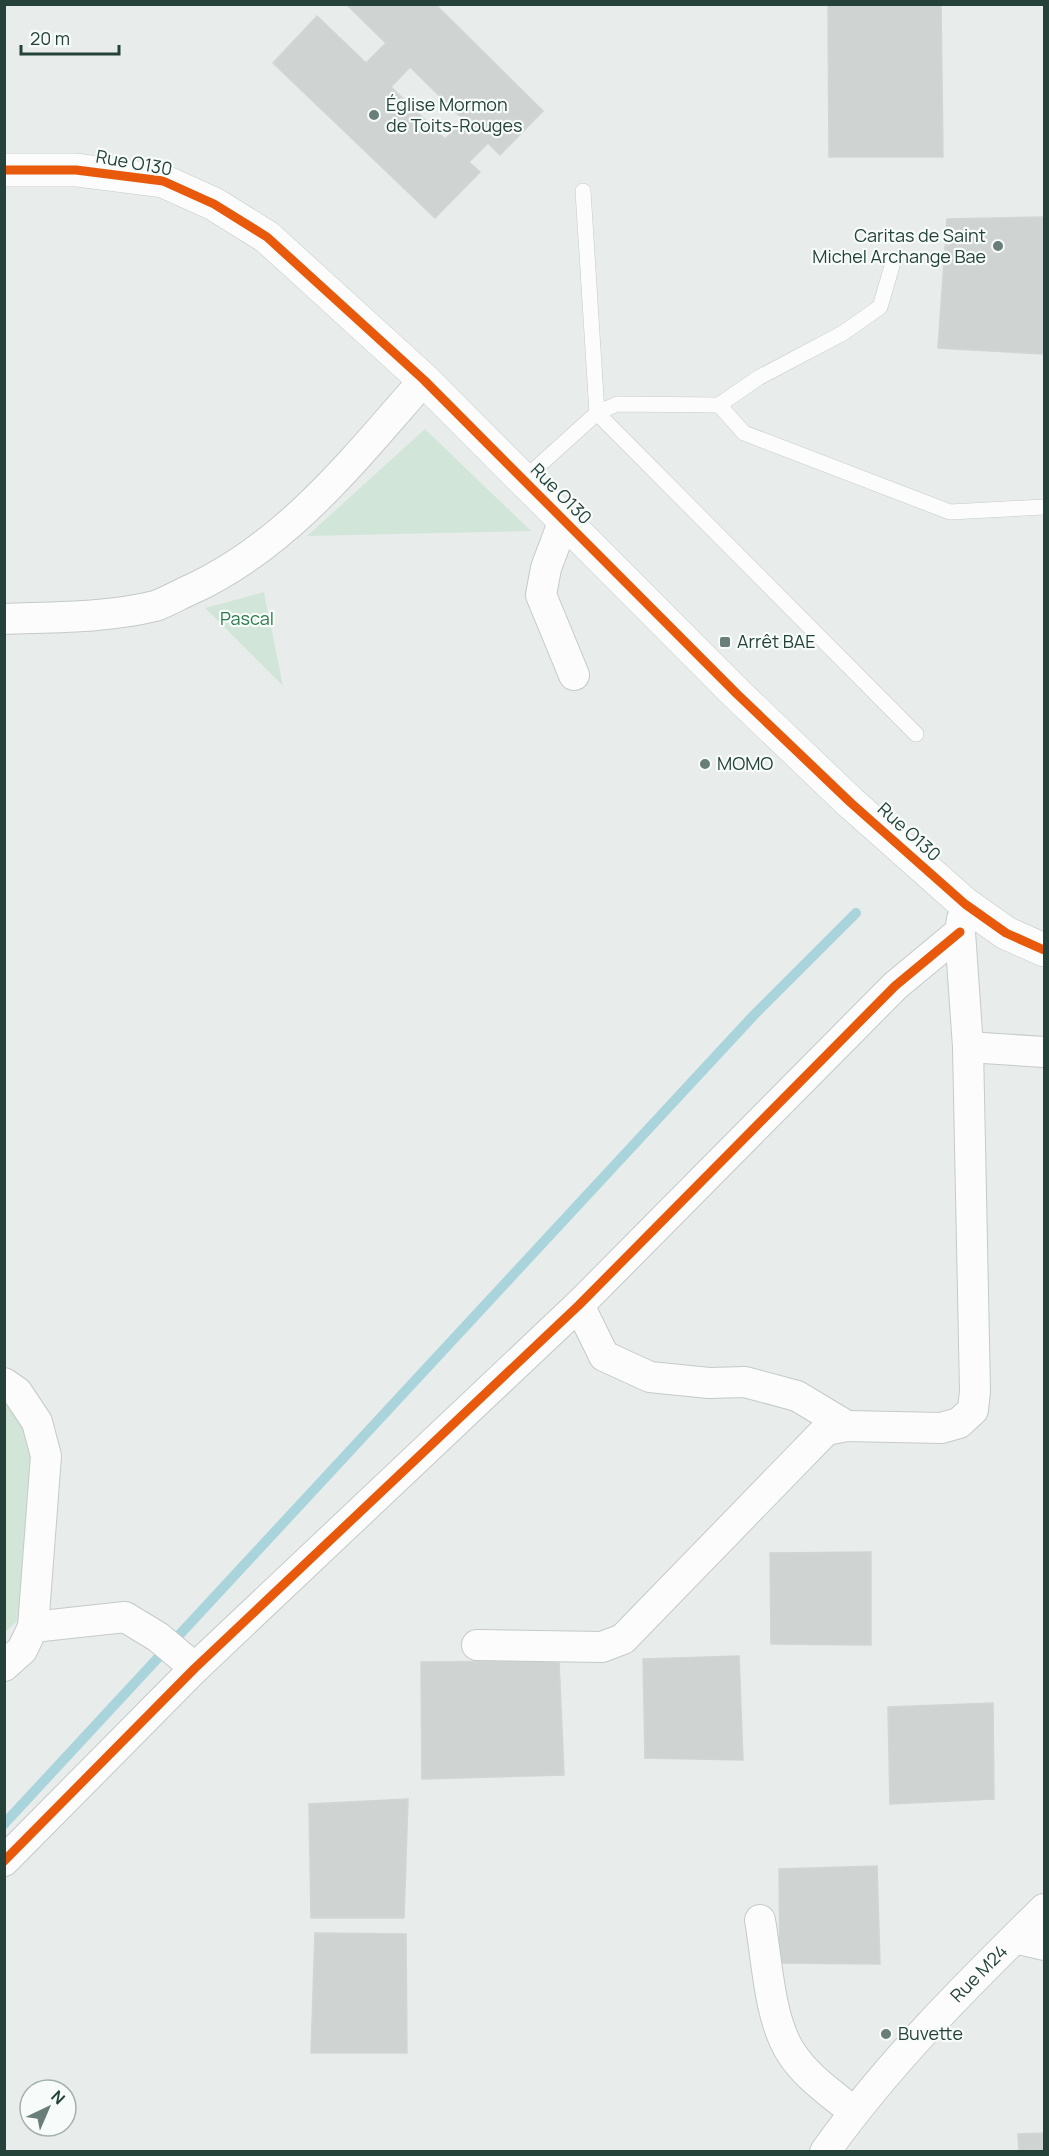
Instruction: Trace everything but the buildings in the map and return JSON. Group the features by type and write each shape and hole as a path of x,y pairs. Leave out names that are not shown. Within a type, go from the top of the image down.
{"street":[{"name":"Rue O130","path":"4,170 76,170 163,181 214,204 267,237 424,380 737,694 851,803 962,918 1006,933 1044,950"},
{"path":"4,619 100,614 156,605 210,581 259,552 325,492 424,380"},
{"path":"564,520 546,568 541,595 574,675"},
{"path":"477,1645 602,1647 623,1639 826,1430 847,1425 941,1428 959,1422 973,1410 975,1391 968,1047 962,918"},
{"path":"4,1861 177,1653 579,1305 962,918"},
{"path":"968,1047 1044,1052"},
{"path":"579,1305 604,1356 650,1377 709,1383 745,1382 797,1396 847,1425"},
{"path":"4,1383 17,1392 37,1422 46,1456 33,1627 22,1650 4,1666"},
{"path":"33,1627 125,1617 177,1653"},
{"name":"Rue M24","path":"825,2151 854,2112 926,2027 1044,1909"},
{"path":"760,1920 778,2025 790,2052 813,2078 854,2112"},
{"path":"1015,1938 1044,1945"}],"lane":[{"path":"583,191 597,413 916,734"},
{"path":"524,479 597,413 617,404 719,405 758,378 843,333 880,307 894,259"},
{"path":"719,405 744,433 950,512 1044,507"}],"green space":[{"path":"425,429 531,531 307,536"},
{"name":"Pascal","path":"264,592 283,686 205,608"},
{"path":"4,1404 18,1413 39,1472 22,1617 5,1632"}],"waterway":[{"path":"4,1824 753,1016 856,913"}],"cycle path":[{"path":"4,170 76,170 163,181 214,204 267,237 424,380 737,694 851,803 965,904 1006,933 1044,950"},
{"path":"4,1861 195,1668 579,1305 895,986 960,932"}],"place":[{"name":"Église Mormon de Toits-Rouges","path":"374,115"},
{"name":"Caritas de Saint Michel Archange Bae","path":"998,246"},
{"name":"Arrêt BAE","path":"725,642"},
{"name":"MOMO","path":"705,764"},
{"name":"Buvette","path":"886,2034"}]}
